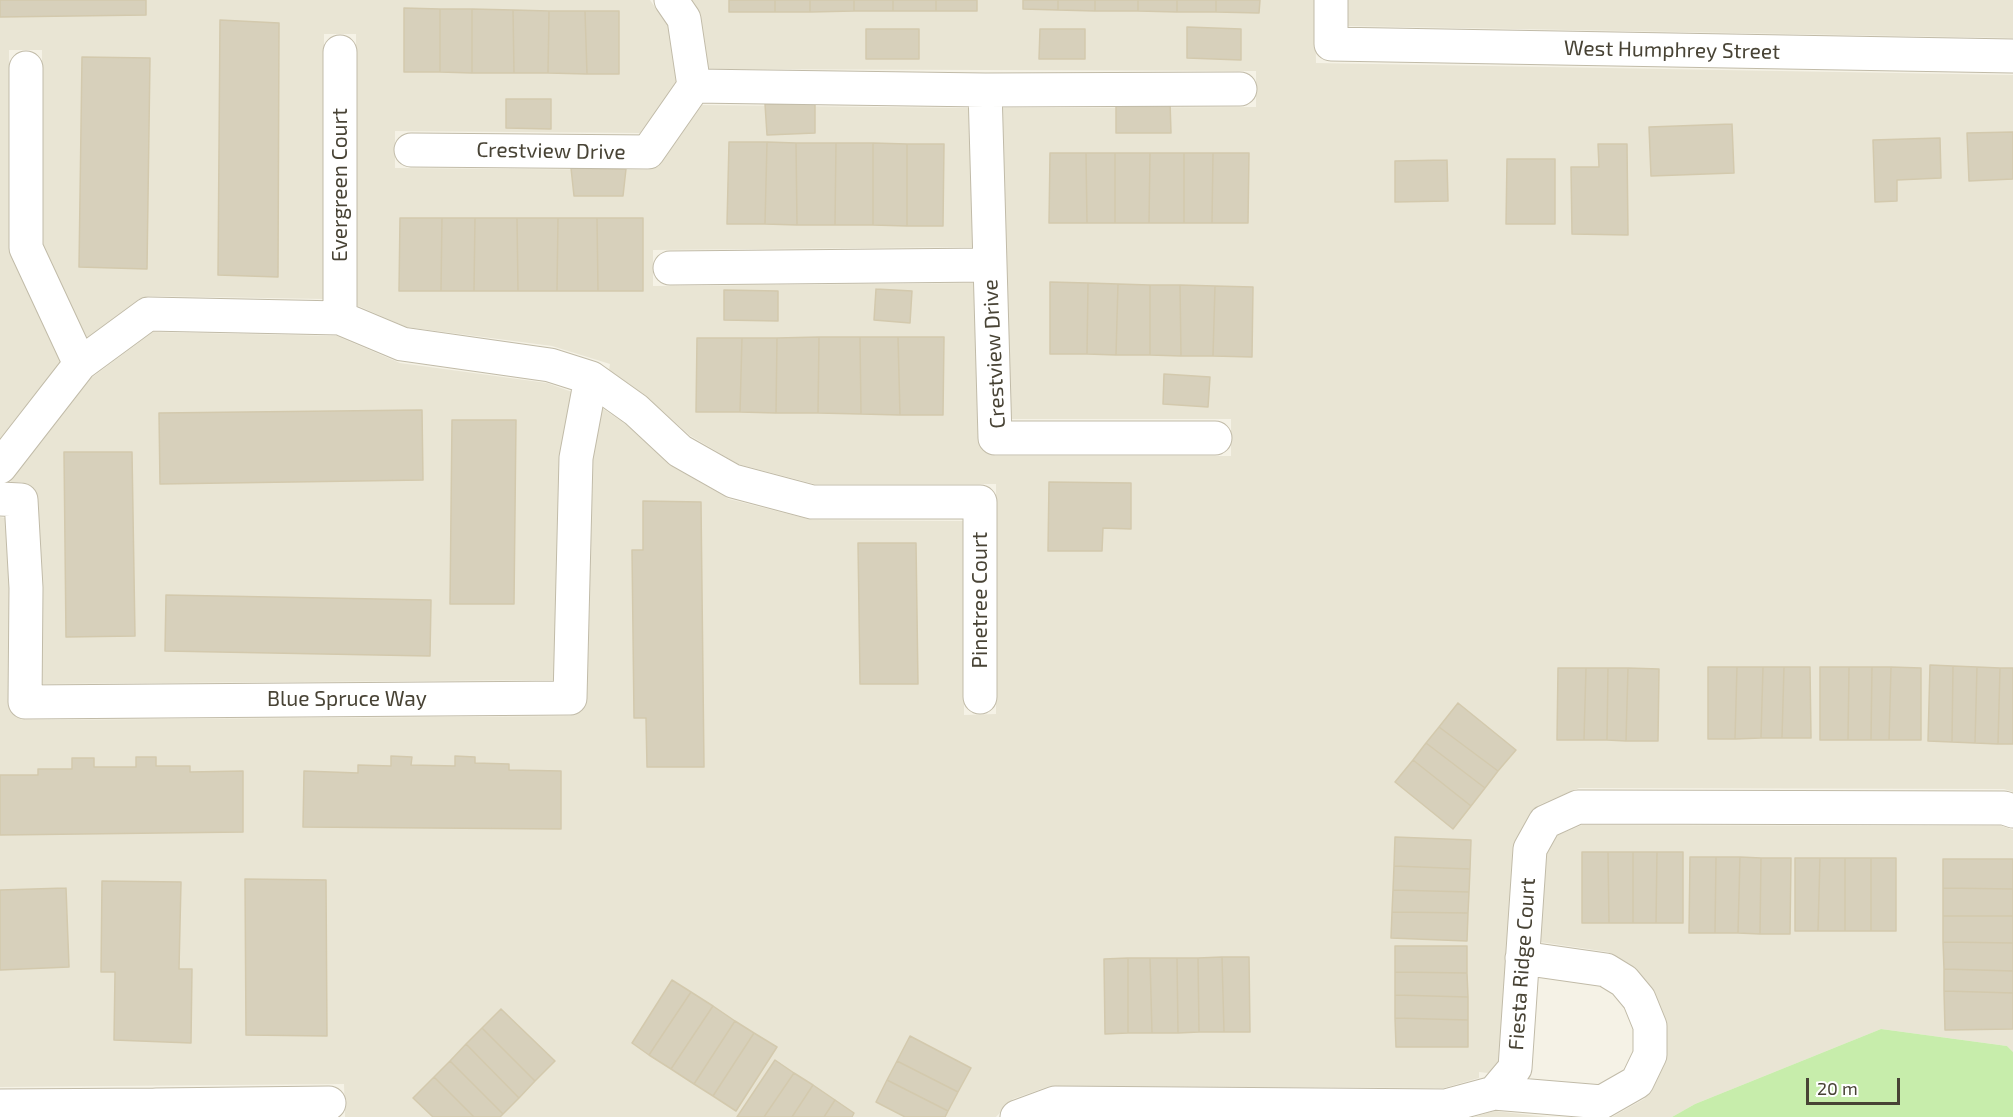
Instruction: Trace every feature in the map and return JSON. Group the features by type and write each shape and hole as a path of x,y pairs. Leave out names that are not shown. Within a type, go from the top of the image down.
{"street":[{"path":"671,0 684,19 694,86 985,90 1240,89"},
{"name":"West Humphrey Street","path":"1331,0 1331,44 2013,56"},
{"name":"Evergreen Court","path":"340,52 340,318"},
{"path":"26,68 26,248 80,364"},
{"name":"Crestview Drive","path":"411,150 648,152 694,86"},
{"name":"Crestview Drive","path":"985,90 995,438 1215,438"},
{"path":"670,268 990,265"},
{"path":"0,467 80,364 148,314 340,318 402,344 550,365 591,378"},
{"name":"Blue Spruce Way","path":"0,499 21,500 26,588 25,702 570,698 576,458 591,378"},
{"name":"Pinetree Court","path":"591,378 636,410 680,451 733,481 812,502 980,502 980,697"},
{"name":"Fiesta Ridge Court","path":"1494,1093 1515,1068 1530,849 1545,822 1578,807 2004,808 2013,811"},
{"path":"1017,1117 1055,1103 1446,1106 1494,1093 1602,1102 1637,1082 1650,1055 1650,1026 1639,999 1624,981 1606,970 1522,958"},
{"path":"0,1106 157,1111 329,1103"}],"shaded area":[{"path":"0,0 650,0 669,27 677,82 640,133 395,131 395,168 648,170 661,163 702,105 970,108 973,247 653,250 653,286 974,283 978,438 995,456 1231,456 1231,419 1010,419 1002,108 1256,107 1256,71 708,69 700,16 691,0 1315,0 1316,63 2013,75 2013,792 2004,789 1579,788 1539,805 1531,812 1513,847 1500,1060 1488,1073 1479,1072 1479,1078 1444,1088 1050,1086 1013,1099 996,1117 345,1117 344,1084 0,1087 0,517 6,518 10,588 9,702 25,720 570,716 587,698 593,460 602,408 627,425 673,467 729,499 812,520 964,521 964,715 996,714 996,484 814,484 738,464 689,435 646,396 609,370 610,364 552,346 406,327 356,305 356,34 324,34 324,299 149,296 139,299 86,338 42,243 42,50 9,50 10,248 61,361 0,439"},
{"path":"1347,0 2013,0 2013,38 1347,26"},
{"path":"153,332 337,336 400,363 547,383 572,392 560,457 554,680 41,684 37,499 22,482 10,482 91,378"},
{"path":"1582,825 2002,826 2013,830 2013,1052 2007,1046 1881,1029 1695,1104 1672,1117 1612,1117 1644,1099 1652,1090 1664,1063 1666,1026 1654,991 1631,965 1608,952 1540,942 1545,855 1556,836"},
{"path":"1495,1111 1547,1117 1474,1117"}],"green space":[{"path":"1881,1029 2007,1046 2013,1052 2013,1117 1672,1117 1695,1104"}],"building":[{"path":"0,0 146,0 146,15 0,17"},
{"path":"729,0 775,0 775,12 729,12"},
{"path":"775,0 810,0 810,12 775,12"},
{"path":"810,0 854,0 854,11 810,12"},
{"path":"854,0 893,0 893,11 854,11"},
{"path":"893,0 936,0 936,11 893,11"},
{"path":"936,0 977,0 977,11 936,11"},
{"path":"1023,0 1058,0 1058,10 1023,9"},
{"path":"1058,0 1095,0 1095,11 1058,10"},
{"path":"1095,0 1138,0 1138,11 1095,11"},
{"path":"1138,0 1177,0 1177,12 1138,11"},
{"path":"1177,0 1216,0 1216,12 1177,12"},
{"path":"1216,0 1260,0 1259,13 1216,12"},
{"path":"404,8 440,9 440,72 404,72"},
{"path":"440,9 472,9 472,73 440,72"},
{"path":"472,9 513,10 514,73 472,73"},
{"path":"513,10 549,11 548,73 514,73"},
{"path":"549,11 585,11 587,74 548,73"},
{"path":"585,11 619,11 619,74 587,74"},
{"path":"220,20 279,23 278,277 218,275"},
{"path":"1187,27 1241,29 1241,60 1187,58"},
{"path":"866,29 919,29 919,59 866,59"},
{"path":"1040,29 1085,29 1085,59 1039,59"},
{"path":"82,57 150,58 147,269 79,267"},
{"path":"506,99 551,99 551,129 506,128"},
{"path":"1170,102 1171,133 1116,133 1116,103"},
{"path":"815,103 815,133 767,135 765,104"},
{"path":"1732,124 1734,173 1651,176 1649,127"},
{"path":"2013,132 2013,179 1969,181 1967,133"},
{"path":"1940,138 1941,178 1897,180 1897,201 1875,202 1873,140"},
{"path":"729,142 767,142 765,224 727,224"},
{"path":"767,142 796,143 797,225 765,224"},
{"path":"796,143 836,143 835,225 797,225"},
{"path":"836,143 873,143 873,225 835,225"},
{"path":"873,143 907,144 907,226 873,225"},
{"path":"907,144 944,144 943,226 907,226"},
{"path":"1598,144 1627,144 1628,235 1572,234 1571,167 1599,167"},
{"path":"1050,153 1086,153 1087,223 1049,223"},
{"path":"1086,153 1115,153 1115,223 1087,223"},
{"path":"1115,153 1150,153 1149,223 1115,223"},
{"path":"1150,153 1184,153 1184,223 1149,223"},
{"path":"1184,153 1213,153 1212,223 1184,223"},
{"path":"1213,153 1249,153 1248,223 1212,223"},
{"path":"1507,159 1555,159 1555,224 1506,224"},
{"path":"1447,160 1448,201 1395,202 1395,161"},
{"path":"571,168 626,169 623,196 574,196"},
{"path":"400,218 442,218 441,291 399,291"},
{"path":"442,218 475,218 474,291 441,291"},
{"path":"475,218 517,218 518,291 474,291"},
{"path":"517,218 558,218 557,291 518,291"},
{"path":"558,218 597,218 598,291 557,291"},
{"path":"597,218 643,218 643,291 598,291"},
{"path":"1050,282 1088,283 1087,354 1050,354"},
{"path":"1088,283 1118,284 1116,355 1087,354"},
{"path":"1118,284 1150,285 1150,355 1116,355"},
{"path":"1150,285 1180,285 1181,356 1150,355"},
{"path":"1180,285 1215,286 1213,356 1181,356"},
{"path":"1215,286 1253,287 1252,357 1213,356"},
{"path":"876,289 912,291 910,323 874,320"},
{"path":"724,290 778,291 778,321 724,320"},
{"path":"819,337 860,337 861,414 818,413"},
{"path":"819,337 818,413 776,413 777,338"},
{"path":"860,337 898,337 900,415 861,414"},
{"path":"898,337 944,337 943,415 900,415"},
{"path":"697,338 742,338 740,412 696,412"},
{"path":"742,338 777,338 776,413 740,412"},
{"path":"1164,374 1210,377 1208,407 1163,404"},
{"path":"422,410 423,480 160,484 159,413"},
{"path":"452,420 516,420 514,604 450,604"},
{"path":"64,452 132,452 135,636 66,637"},
{"path":"1049,482 1131,483 1131,529 1103,528 1102,551 1048,551"},
{"path":"643,501 701,502 704,767 647,767 646,718 634,718 632,550 643,550"},
{"path":"858,543 916,543 918,684 860,684"},
{"path":"166,595 431,600 430,656 165,651"},
{"path":"1930,665 1953,666 1952,742 1928,741"},
{"path":"1953,666 1977,667 1975,743 1952,742"},
{"path":"1708,667 1737,667 1735,739 1708,739"},
{"path":"1737,667 1763,667 1761,738 1735,739"},
{"path":"1763,667 1784,667 1782,738 1761,738"},
{"path":"1784,667 1810,667 1811,738 1782,738"},
{"path":"1820,667 1849,667 1848,740 1820,740"},
{"path":"1849,667 1872,667 1871,740 1848,740"},
{"path":"1872,667 1891,667 1889,740 1871,740"},
{"path":"1891,667 1921,668 1921,740 1889,740"},
{"path":"1977,667 2000,668 1998,744 1975,743"},
{"path":"1558,668 1586,668 1584,740 1557,740"},
{"path":"1586,668 1608,668 1607,740 1584,740"},
{"path":"1608,668 1628,668 1626,741 1607,740"},
{"path":"1628,668 1659,669 1658,741 1626,741"},
{"path":"2000,668 2013,668 2013,744 1998,744"},
{"path":"1458,703 1516,750 1498,771 1439,727"},
{"path":"1439,727 1498,771 1485,788 1426,743"},
{"path":"1426,743 1485,788 1471,806 1413,760"},
{"path":"391,756 412,757 411,765 455,766 455,756 475,757 475,763 509,764 509,770 561,771 561,829 303,827 304,771 358,773 358,765 391,766"},
{"path":"136,757 156,757 156,766 190,766 190,772 243,771 243,832 0,835 0,775 38,775 38,769 72,769 72,758 94,758 94,767 136,767"},
{"path":"1413,760 1471,806 1453,829 1395,782"},
{"path":"1395,837 1471,840 1470,869 1394,866"},
{"path":"1582,852 1608,852 1609,923 1582,923"},
{"path":"1608,852 1633,852 1633,923 1609,923"},
{"path":"1633,852 1657,852 1656,923 1633,923"},
{"path":"1657,852 1683,852 1683,923 1656,923"},
{"path":"1690,857 1716,857 1715,933 1689,933"},
{"path":"1716,857 1740,857 1738,933 1715,933"},
{"path":"1740,857 1761,858 1760,934 1738,933"},
{"path":"1761,858 1791,858 1790,934 1760,934"},
{"path":"1795,858 1820,858 1818,931 1795,931"},
{"path":"1820,858 1845,858 1845,931 1818,931"},
{"path":"1845,858 1871,858 1871,931 1845,931"},
{"path":"1871,858 1896,858 1896,931 1871,931"},
{"path":"1943,859 2013,859 2013,889 1943,888"},
{"path":"1394,866 1470,869 1469,892 1393,890"},
{"path":"245,879 326,880 327,1036 246,1035"},
{"path":"102,881 181,882 179,969 192,969 191,1043 114,1040 115,972 101,972"},
{"path":"66,888 69,967 0,970 0,890"},
{"path":"1943,888 2013,889 2013,916 1943,916"},
{"path":"1393,890 1469,892 1468,913 1392,912"},
{"path":"1392,912 1468,913 1467,941 1391,938"},
{"path":"1943,916 2013,916 2013,943 1943,942"},
{"path":"1943,942 2013,943 2013,971 1944,969"},
{"path":"1395,946 1467,946 1467,973 1395,972"},
{"path":"1222,957 1249,957 1250,1032 1224,1032"},
{"path":"1222,957 1224,1032 1199,1032 1198,958"},
{"path":"1128,958 1150,958 1152,1033 1128,1033"},
{"path":"1128,958 1128,1033 1105,1034 1104,959"},
{"path":"1150,958 1177,958 1178,1033 1152,1033"},
{"path":"1177,958 1198,958 1199,1032 1178,1033"},
{"path":"1944,969 2013,971 2013,993 1944,991"},
{"path":"1395,972 1467,973 1468,997 1395,995"},
{"path":"672,980 691,992 649,1055 632,1043"},
{"path":"1944,991 2013,993 2013,1029 1945,1030"},
{"path":"691,992 713,1006 671,1069 649,1055"},
{"path":"1395,995 1468,997 1468,1020 1395,1018"},
{"path":"713,1006 735,1021 694,1084 671,1069"},
{"path":"501,1009 555,1061 535,1081 482,1028"},
{"path":"1395,1018 1468,1020 1468,1047 1396,1047"},
{"path":"735,1021 754,1033 713,1096 694,1084"},
{"path":"482,1028 535,1081 519,1098 466,1044"},
{"path":"754,1033 777,1047 736,1111 713,1096"},
{"path":"910,1036 971,1068 958,1092 897,1061"},
{"path":"466,1044 519,1098 503,1114 450,1061"},
{"path":"775,1060 794,1073 764,1117 737,1117"},
{"path":"450,1061 503,1114 500,1117 474,1117 434,1077"},
{"path":"897,1061 958,1092 948,1111 887,1080"},
{"path":"794,1073 813,1085 792,1117 764,1117"},
{"path":"434,1077 474,1117 433,1117 413,1098"},
{"path":"887,1080 948,1111 945,1117 905,1117 876,1102"},
{"path":"813,1085 835,1100 824,1117 792,1117"},
{"path":"835,1100 854,1113 852,1117 824,1117"}]}
